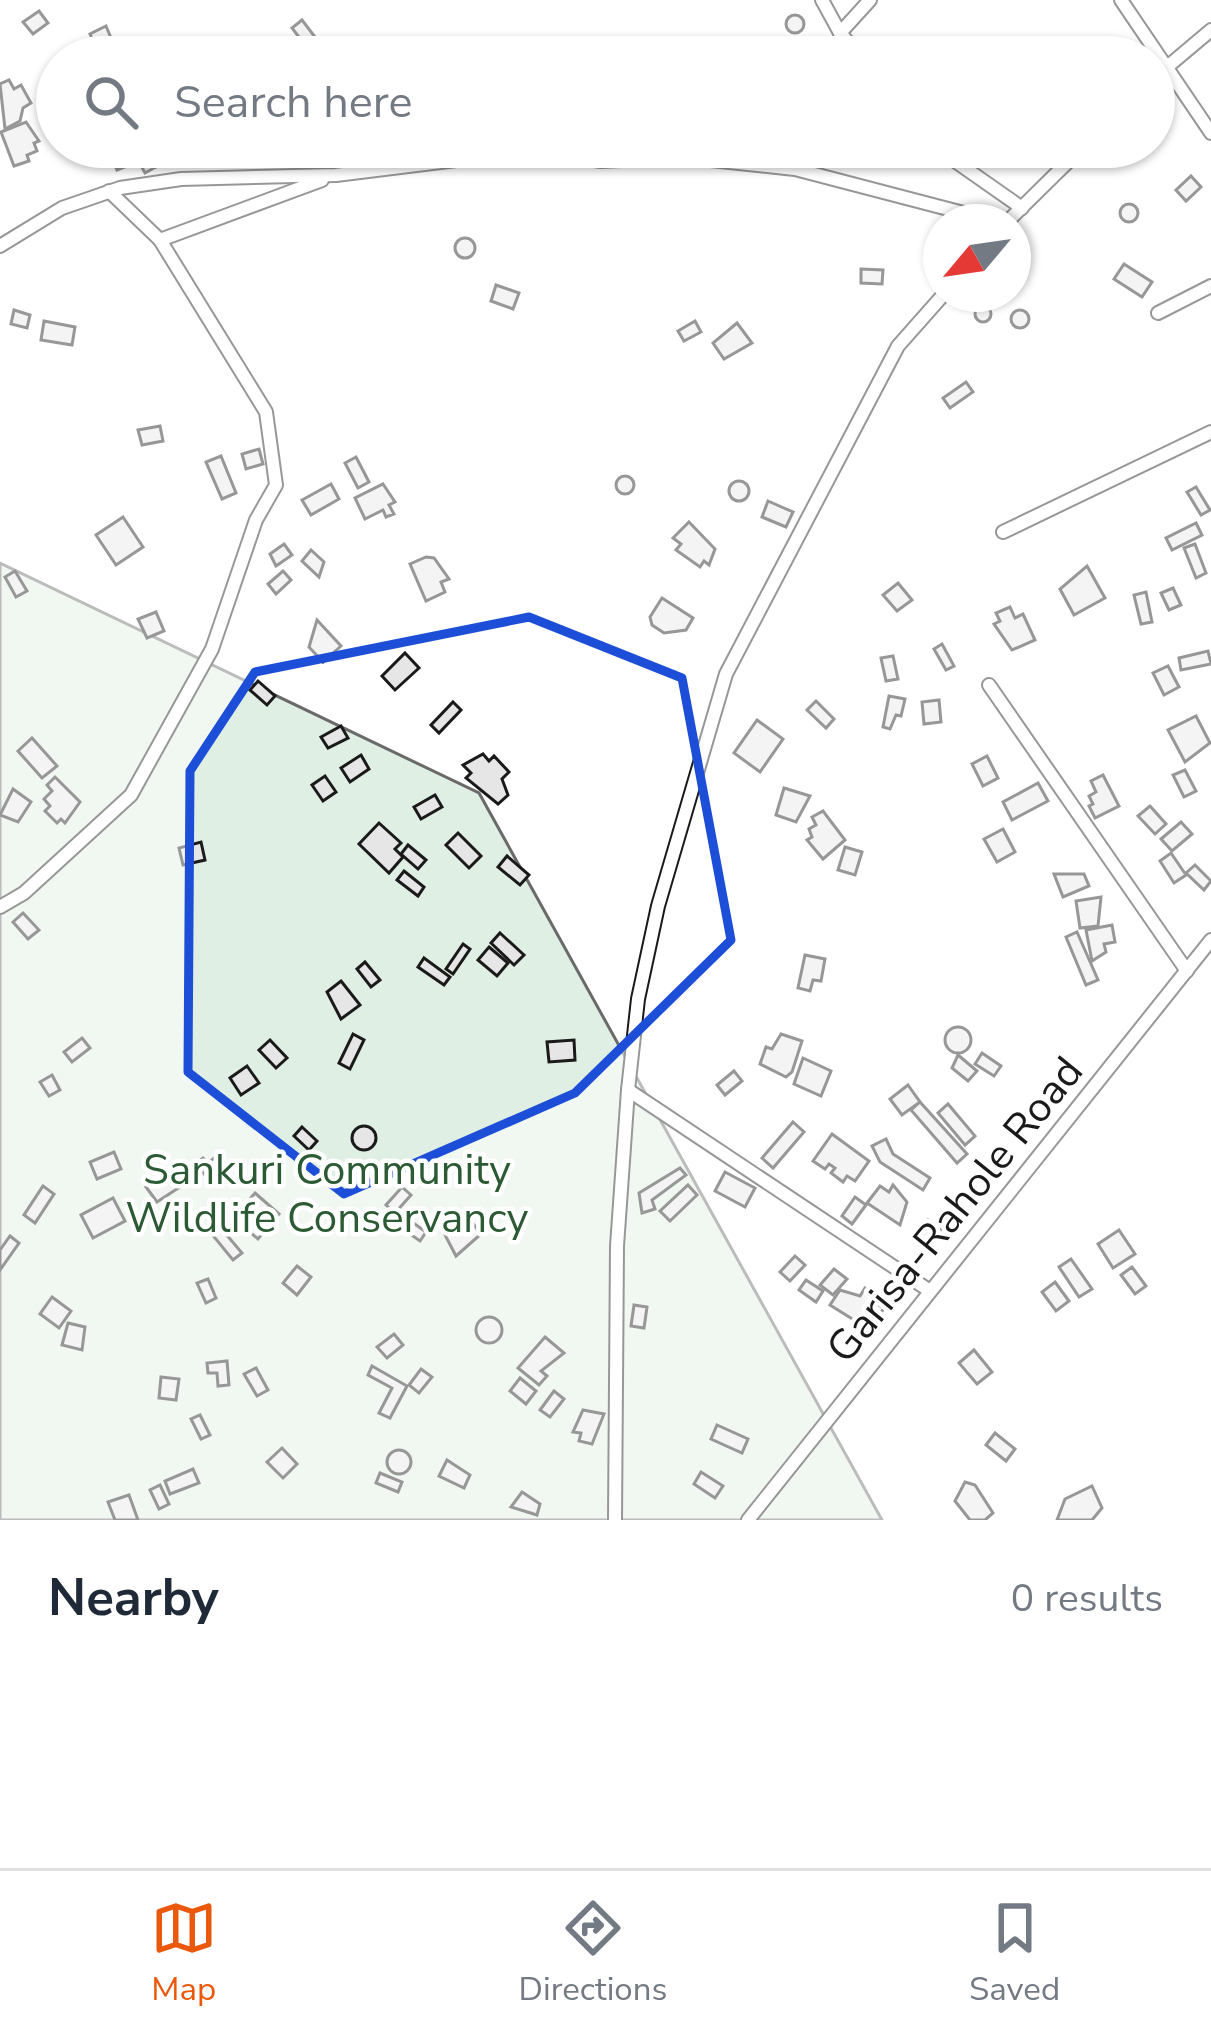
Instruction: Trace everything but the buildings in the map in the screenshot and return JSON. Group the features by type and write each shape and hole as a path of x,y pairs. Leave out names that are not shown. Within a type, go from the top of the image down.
{"street":[{"path":"822,0 843,36"},
{"path":"840,33 870,0"},
{"path":"1121,0 1145,36"},
{"path":"1175,61 1211,30"},
{"path":"1175,80 1211,133"},
{"path":"0,246 62,208 109,191 181,179 336,175 392,168"},
{"path":"786,168 929,204"},
{"path":"965,168 1016,204"},
{"path":"1026,204 1062,168"},
{"path":"160,240 336,175"},
{"path":"0,907 24,892 131,795 212,649 256,520 277,485 266,412 160,240 109,191"},
{"path":"1158,313 1211,286"},
{"path":"615,1520 617,1246 638,999 658,906 726,674 898,346 928,312"},
{"path":"1003,532 1211,432"},
{"path":"989,685 1187,971"},
{"name":"Garisa-Rahole Road","path":"748,1520 1211,940"},
{"path":"628,1090 929,1291"}],"highlighted area":[{"path":"529,617 682,678 731,940 575,1093 344,1194 188,1072 190,771 255,672"}],"green space":[{"name":"Sankuri Community Wildlife Conservancy","path":"0,563 479,793 882,1520 0,1520"}]}
